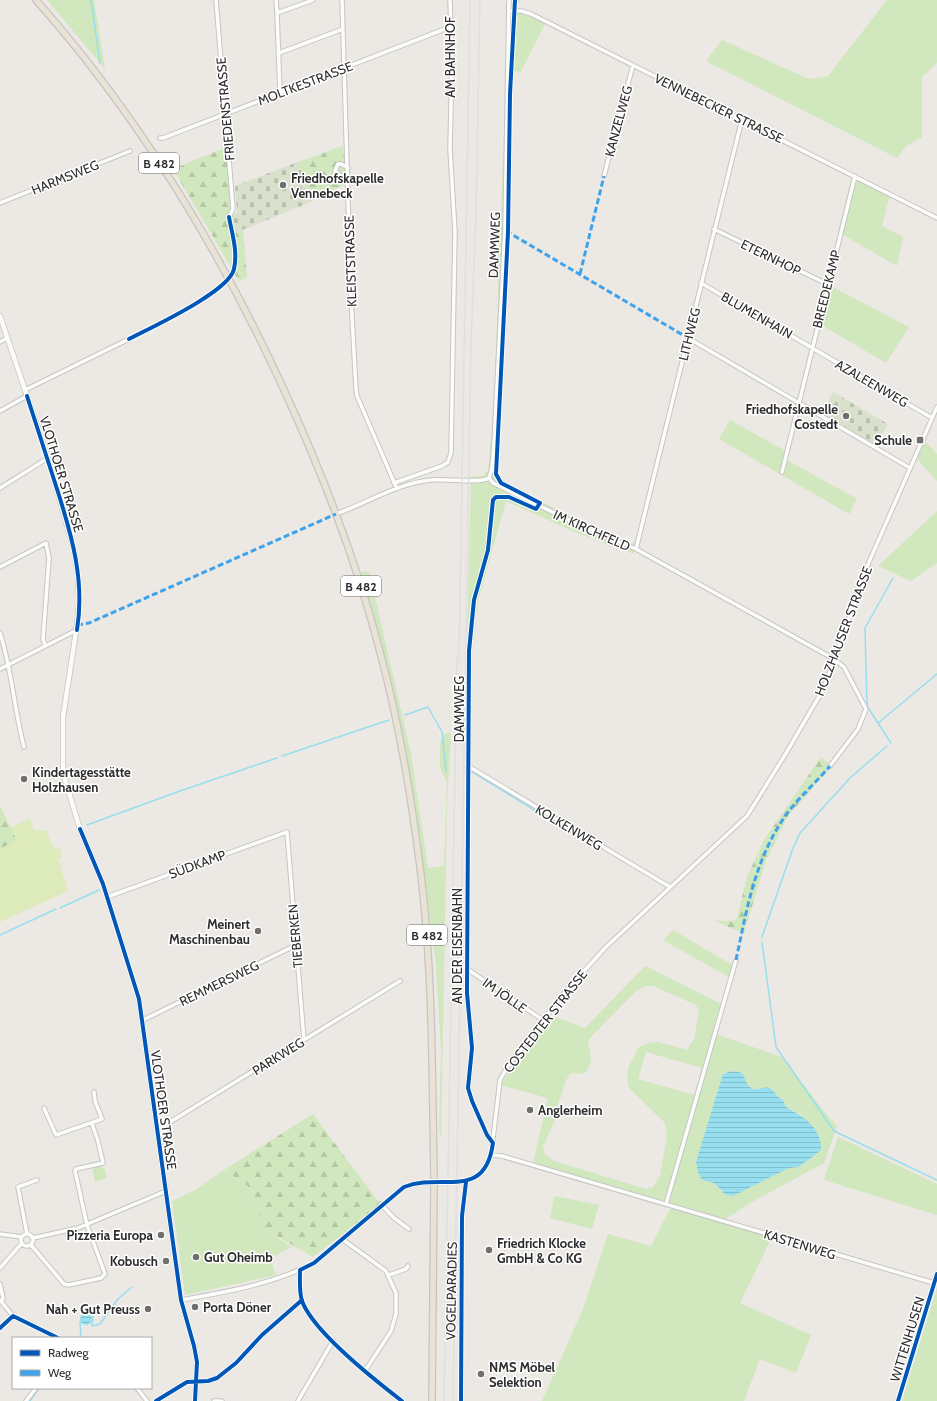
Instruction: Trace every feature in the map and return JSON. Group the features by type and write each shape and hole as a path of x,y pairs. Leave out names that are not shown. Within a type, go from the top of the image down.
{"main road":[{"name":"B 482","path":"36,0 119,106 163,168 223,267 261,339 314,455 351,556 382,657 414,822 429,960 434,1175 432,1401"}],"street":[{"name":"FRIEDENSTRASSE","path":"216,0 233,209 229,217"},
{"path":"276,0 280,93"},
{"path":"277,13 314,0"},
{"name":"KLEISTSTRASSE","path":"342,0 356,388 357,396 397,489"},
{"name":"AM BAHNHOF","path":"394,483 442,466 448,462 451,453 455,232 450,149 450,0"},
{"path":"509,0 510,11"},
{"name":"VENNEBECKER STRASSE","path":"510,11 522,10 531,14 937,217"},
{"name":"DAMMWEG","path":"489,478 492,468 494,444 504,245 510,11"},
{"name":"MOLTKESTRASSE","path":"160,138 450,27"},
{"path":"279,53 343,29"},
{"name":"KANZELWEG","path":"604,176 633,65"},
{"name":"LITHWEG","path":"636,550 742,119"},
{"name":"HARMSWEG","path":"0,203 130,151"},
{"path":"348,168 338,164 335,171 348,182"},
{"name":"BREEDEKAMP","path":"782,472 827,284 855,176"},
{"name":"ETERNHOP","path":"714,229 827,284"},
{"name":"BLUMENHAIN","path":"702,283 812,348"},
{"name":"VLOTHOER STRASSE","path":"0,316 48,458 68,523 78,566 79,603 77,630 63,718 63,773 80,828 107,897 131,971 143,1020 181,1300 194,1346 196,1362 195,1401"},
{"path":"0,342 7,338"},
{"path":"688,338 910,468"},
{"path":"0,411 26,393 129,339"},
{"name":"AZALEENWEG","path":"812,348 932,418"},
{"name":"HOLZHAUSER STRASSE","path":"670,887 748,816 813,708 824,688 866,568 937,407"},
{"path":"0,488 48,458"},
{"path":"336,514 397,489 431,480 453,479 478,481 489,478"},
{"name":"IM KIRCHFELD","path":"489,478 493,483 559,516 636,550 834,659"},
{"path":"0,567 46,543 49,558 43,639 45,645"},
{"path":"0,669 77,630"},
{"path":"0,633 9,664 14,705 24,746"},
{"name":"DAMMWEG","path":"468,766 469,651"},
{"path":"830,766 858,729 866,709 844,668 834,659"},
{"name":"KOLKENWEG","path":"468,766 670,887"},
{"name":"AN DER EISENBAHN","path":"468,766 467,1006 472,1048 468,1088 484,1128 492,1143"},
{"name":"SÜDKAMP","path":"107,897 287,832"},
{"name":"TIEBERKEN","path":"287,832 304,1040"},
{"name":"COSTEDTER STRASSE","path":"466,1182 482,1171 488,1163 491,1155 500,1080 508,1066 568,988 606,947 670,887"},
{"name":"REMMERSWEG","path":"143,1020 296,945"},
{"path":"666,1204 736,960"},
{"name":"IM JÖLLE","path":"467,969 543,1020"},
{"name":"PARKWEG","path":"157,1130 400,981"},
{"path":"44,1108 56,1135 92,1124 102,1119 95,1100 94,1092"},
{"path":"30,1245 64,1284 69,1285 102,1278 105,1271 87,1225 75,1171 76,1169 103,1163 92,1124"},
{"name":"KASTENWEG","path":"491,1155 502,1156 934,1284"},
{"path":"32,1238 27,1234 18,1187 37,1180"},
{"path":"181,1300 230,1291 300,1270 314,1263 381,1204 404,1187 415,1182 466,1182"},
{"name":"VOGELPARADIES","path":"461,1401 462,1216 466,1182"},
{"path":"32,1238 87,1225 166,1191"},
{"path":"381,1204 394,1218 409,1229"},
{"path":"0,1234 22,1237 27,1234"},
{"path":"0,1268 22,1243 22,1237"},
{"path":"30,1245 32,1238"},
{"path":"342,1239 389,1275 396,1298 394,1323 387,1339 365,1371"},
{"path":"22,1243 25,1246 30,1245"},
{"path":"389,1275 406,1269 408,1266"},
{"path":"300,1270 302,1300 308,1312 333,1341 365,1371 402,1401"},
{"name":"WITTENHUSEN","path":"898,1401 937,1274"},
{"path":"0,1284 3,1298 1,1301 13,1316 54,1337"},
{"path":"156,1401 186,1382 217,1378 236,1363 262,1335 302,1300"},
{"path":"0,1328 13,1316"},
{"path":"298,1401 333,1341"},
{"path":"26,1401 35,1389"},
{"path":"137,1389 147,1401"},
{"path":"214,1401 222,1401"}],"green space":[{"path":"47,0 94,0 105,69"},
{"path":"507,0 520,0 520,2 508,3 545,24 520,73 514,70 510,138 510,230 499,474 503,480 514,487 581,522 628,543 633,543 637,538 634,554 575,532 506,501 478,601 472,651 467,640 471,476 483,476 488,470 494,406 508,19"},
{"path":"887,0 937,0 937,63 922,77 922,137 906,146 897,158 706,61 722,40 809,79 828,76"},
{"path":"343,146 346,184 313,201 298,162"},
{"path":"227,147 235,233 243,230 247,277 239,281 173,169"},
{"path":"298,162 313,201 235,233 233,216 237,212 235,186"},
{"path":"852,175 890,194 882,226 903,237 897,266 838,232"},
{"path":"829,285 909,327 886,363 818,323"},
{"path":"833,392 888,424 874,448 821,416"},
{"path":"730,420 787,452 785,459 857,499 849,514 719,439"},
{"path":"925,441 937,454 937,481 917,459"},
{"path":"937,511 937,563 911,581 878,566"},
{"path":"369,571 411,754 428,868 444,866 447,782 440,768 440,743 444,734 451,732 447,806 441,1137 439,1130 441,1051 436,965 406,755 382,651 361,572"},
{"path":"821,757 832,766 788,816 766,860 744,933 715,920 730,921 737,918 747,877 764,840"},
{"path":"0,806 17,840 0,849"},
{"path":"30,818 34,830 46,831 54,849 59,847 62,857 58,859 68,891 0,922 0,849 17,840 11,828"},
{"path":"673,930 732,965 729,977 663,940"},
{"path":"645,966 721,1004 712,1033 782,1057 837,1126 824,1163 750,1203 724,1220 773,1235 740,1303 811,1335 796,1373 760,1359 744,1401 542,1401 583,1309 608,1234 651,1246 672,1205 533,1164 548,1098 500,1085 550,1015 585,1028","holes":["646,986 653,986 696,1005 699,1010 694,1039 687,1050 658,1042 649,1043 639,1047 628,1068 627,1077 629,1088 665,1123 667,1136 660,1176 653,1187 646,1189 554,1161 545,1154 543,1146 558,1114 556,1110 566,1080 571,1073 583,1074 589,1066 591,1058 588,1040 636,991","646,1052 702,1068 694,1095 638,1079","733,1071 742,1073 747,1084 752,1089 766,1087 771,1089 779,1098 783,1100 786,1107 802,1115 806,1162 799,1167 789,1168 733,1196 721,1191 714,1183"]},
{"path":"313,1114 381,1205 313,1257 266,1230 248,1186 224,1170"},
{"path":"838,1137 937,1184 937,1215 824,1180"},
{"path":"98,1165 105,1169 107,1178 95,1182 92,1167"},
{"path":"224,1170 248,1186 266,1230 292,1247 270,1258 276,1275 185,1295 172,1201 195,1190"},
{"path":"554,1196 599,1205 592,1229 550,1218"},
{"path":"937,1287 937,1401 902,1401"}],"water":[{"path":"733,1071 742,1073 747,1084 752,1089 766,1087 771,1089 779,1098 783,1100 786,1107 805,1119 815,1129 820,1142 821,1150 799,1167 789,1168 733,1196 726,1195 714,1183 702,1180 698,1172 696,1162 723,1074"},
{"path":"84,1313 88,1313 92,1319 88,1325 84,1325 80,1321 80,1317"}],"waterway":[{"path":"91,0 100,63"},
{"path":"878,723 867,706 865,628 893,578"},
{"path":"891,743 878,723 937,674"},
{"path":"405,715 428,707 442,732 446,771"},
{"path":"282,756 389,720"},
{"path":"762,937 793,848 800,833 850,778 887,746"},
{"path":"87,825 277,758"},
{"path":"471,771 562,827"},
{"path":"60,908 99,890"},
{"path":"0,935 56,909"},
{"path":"762,942 776,1047 834,1131 937,1180"},
{"path":"93,1316 92,1326 100,1324 118,1299 132,1287"},
{"path":"80,1322 81,1337"},
{"path":"30,1401 38,1389"}],"railway":[{"path":"459,662 470,0"},
{"path":"453,1401 471,343 476,212 480,0"},
{"path":"444,1401 457,656"}],"marked path":[{"path":"580,274 604,176"},
{"path":"506,231 688,338"},
{"path":"77,625 89,623 336,514"},
{"path":"736,960 752,890 757,873 771,840 791,808 830,766"}],"cycle path":[{"path":"402,1401 346,1355 308,1313 301,1297 300,1270 314,1263 404,1187 418,1183 459,1182 471,1179 481,1173 488,1161 493,1143 487,1135 468,1088 472,1048 467,993 469,651 474,600 488,550 493,500 496,497 509,497 536,509 540,503 501,483 496,474 508,232 510,94 515,0"},
{"path":"129,339 188,308 218,288 229,278 234,269 235,262 234,243 229,217"},
{"path":"27,396 62,507 76,559 79,594 77,630"},
{"path":"80,829 103,884 139,999 181,1300 197,1362 195,1401"},
{"path":"461,1401 462,1216 466,1182"},
{"path":"898,1401 937,1274"},
{"path":"156,1401 187,1382 208,1381 217,1378 236,1363 262,1335 302,1300"},
{"path":"0,1328 13,1316 56,1337"}],"place":[{"name":"Friedhofskapelle Vennebeck","path":"283,185"},
{"name":"Friedhofskapelle Costedt","path":"846,416"},
{"name":"Schule","path":"920,440"},
{"name":"Kindertagesstätte Holzhausen","path":"24,779"},
{"name":"Meinert Maschinenbau","path":"258,931"},
{"name":"Anglerheim","path":"530,1110"},
{"name":"Pizzeria Europa","path":"161,1235"},
{"name":"Friedrich Klocke GmbH & Co KG","path":"489,1250"},
{"name":"Gut Oheimb","path":"196,1257"},
{"name":"Kobusch","path":"166,1261"},
{"name":"Porta Döner","path":"195,1307"},
{"name":"Nah + Gut Preuss","path":"148,1309"},
{"name":"NMS Möbel Selektion","path":"481,1374"}]}
